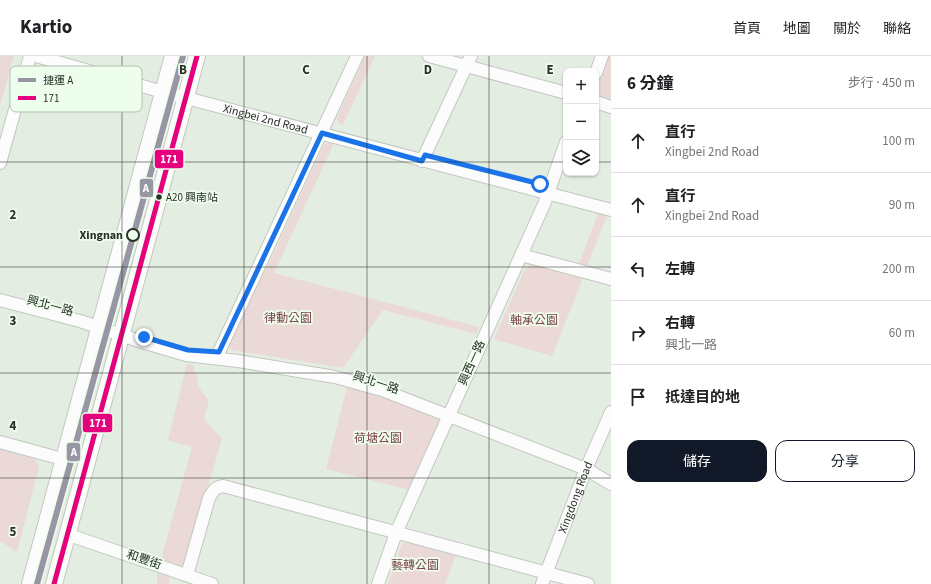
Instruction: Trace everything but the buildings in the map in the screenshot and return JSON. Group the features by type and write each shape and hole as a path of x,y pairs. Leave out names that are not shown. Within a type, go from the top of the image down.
{"main road":[{"path":"30,584 173,56"},
{"path":"54,584 124,332 197,56"}],"street":[{"path":"21,66 24,56"},
{"path":"27,66 30,56"},
{"name":"Xingbei 2nd Road","path":"36,56 76,66"},
{"name":"Xingbei 2nd Road","path":"57,56 90,66"},
{"path":"320,130 350,56"},
{"path":"215,354 320,130 357,56"},
{"path":"429,56 469,61 563,92"},
{"path":"591,68 596,56"},
{"path":"598,68 602,56"},
{"path":"424,158 469,61"},
{"name":"Xingbei 2nd Road","path":"142,81 164,88"},
{"name":"Xingbei 2nd Road","path":"142,82 552,191 611,203"},
{"path":"599,103 611,107"},
{"path":"0,139 10,104"},
{"path":"0,163 14,112"},
{"path":"552,191 563,152"},
{"path":"378,584 452,414 563,167"},
{"name":"Xingbei 2nd Road","path":"552,191 611,210"},
{"path":"523,256 611,280"},
{"name":"興北一路","path":"0,293 100,324 186,355 215,354 343,372 382,383 452,414 588,466"},
{"path":"0,300 80,321 100,324"},
{"name":"Xingdong Road","path":"545,578 588,466 611,412"},
{"path":"0,442 55,457"},
{"path":"588,466 611,477"},
{"path":"588,466 611,484"},
{"path":"187,575 209,498 217,487 223,486 399,534 545,578 588,584"},
{"path":"384,584 399,534"},
{"name":"和豐街","path":"75,537 212,584"}],"green space":[{"path":"0,56 14,56 10,66 0,106"},
{"path":"365,56 375,56 343,125 338,122 337,118"},
{"path":"606,56 611,56 611,100 599,95 599,76"},
{"name":"律動公園","path":"327,143 334,143 274,273 479,327 476,334 383,310 343,368 232,350 227,343 262,269 266,270 324,145"},
{"path":"598,213 607,215 587,266 579,264"},
{"name":"軸承公園","path":"533,264 583,278 552,356 494,339 524,271"},
{"path":"187,364 194,365 194,370 197,374 198,386 208,400 208,406 204,418 214,431 222,438 187,561 185,565 181,567 161,560 192,447 168,440"},
{"name":"荷塘公園","path":"348,384 438,415 440,424 410,490 326,469"},
{"path":"0,448 17,451 28,455 39,467 17,552 0,541"},
{"name":"藝轉公園","path":"409,542 456,555 445,584 388,584 401,546 403,543"},
{"path":"157,573 169,577 169,584 157,584"}],"metro line":[{"name":"A","path":"37,584 183,56"}],"transit line":[{"name":"171","path":"54,584 197,56"}],"place":[{"name":"A20 興南站","path":"159,197"},
{"name":"Xingnan","path":"133,235"}],"route":[{"path":"144,337 188,350 219,352 322,133 422,161 425,155 540,184"}]}
